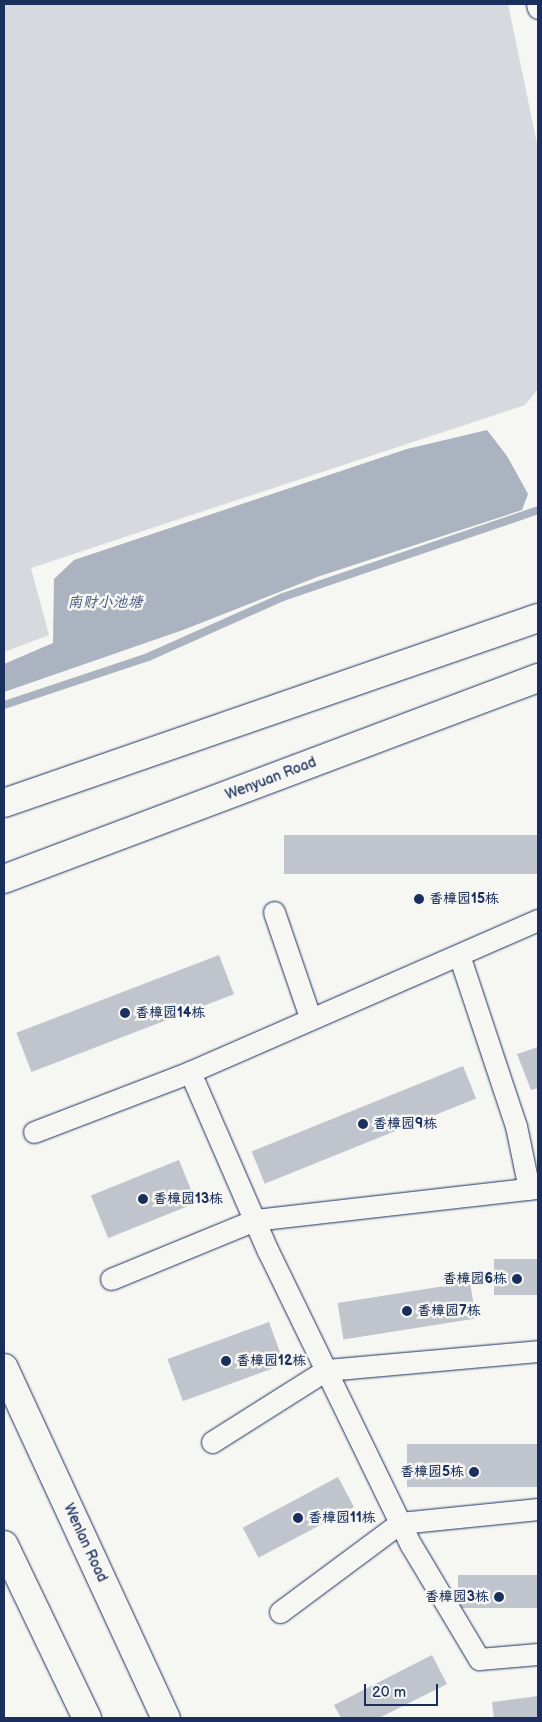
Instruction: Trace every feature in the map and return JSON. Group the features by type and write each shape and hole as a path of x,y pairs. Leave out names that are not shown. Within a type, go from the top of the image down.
{"main road":[{"path":"4,803 538,618"},
{"name":"Wenyuan Road","path":"4,880 538,678"},
{"name":"Wenlan Road","path":"4,1368 166,1718"},
{"path":"4,1545 87,1718"}],"street":[{"path":"537,4 538,8"},
{"path":"274,912 310,1017"},
{"path":"34,1132 190,1072 310,1017 538,920"},
{"path":"112,1279 255,1220 534,1189 516,1126 458,955"},
{"path":"190,1072 255,1220 400,1523 479,1659 538,1654"},
{"path":"212,1442 326,1370 538,1352"},
{"path":"280,1612 400,1523 538,1509"}],"shaded area":[{"path":"4,4 508,4 538,148 538,389 525,405 31,568 49,635 4,652"}],"water":[{"name":"南财小池塘","path":"487,430 507,456 528,494 522,510 317,577 183,630 4,692 4,664 53,643 54,579 74,560 407,449"}],"building":[{"path":"284,835 538,835 538,874 284,874"},
{"name":"香樟园14栋","path":"219,955 234,994 31,1072 16,1033"},
{"path":"538,1047 538,1088 531,1090 517,1054"},
{"name":"香樟园9栋","path":"463,1066 476,1098 265,1184 252,1151"},
{"name":"香樟园13栋","path":"179,1160 196,1203 108,1238 91,1196"},
{"name":"香樟园6栋","path":"494,1259 538,1259 538,1295 494,1295"},
{"name":"香樟园7栋","path":"470,1282 476,1319 343,1340 338,1303"},
{"name":"香樟园12栋","path":"269,1322 284,1364 183,1401 168,1359"},
{"name":"香樟园5栋","path":"407,1444 538,1444 538,1487 407,1487"},
{"name":"香樟园11栋","path":"338,1477 354,1507 259,1558 243,1528"},
{"name":"香樟园3栋","path":"458,1575 538,1575 538,1608 458,1608"},
{"path":"432,1655 447,1684 379,1718 341,1718 334,1705"},
{"path":"538,1696 538,1718 494,1718 492,1702"}],"waterway":[{"path":"4,705 148,657 283,597 538,510"}],"place":[{"name":"香樟园15栋","path":"419,899"},
{"name":"香樟园14栋","path":"125,1013"},
{"name":"香樟园9栋","path":"363,1124"},
{"name":"香樟园13栋","path":"143,1199"},
{"name":"香樟园6栋","path":"517,1279"},
{"name":"香樟园7栋","path":"407,1311"},
{"name":"香樟园12栋","path":"226,1361"},
{"name":"香樟园5栋","path":"474,1472"},
{"name":"香樟园11栋","path":"298,1518"},
{"name":"香樟园3栋","path":"499,1597"}]}
